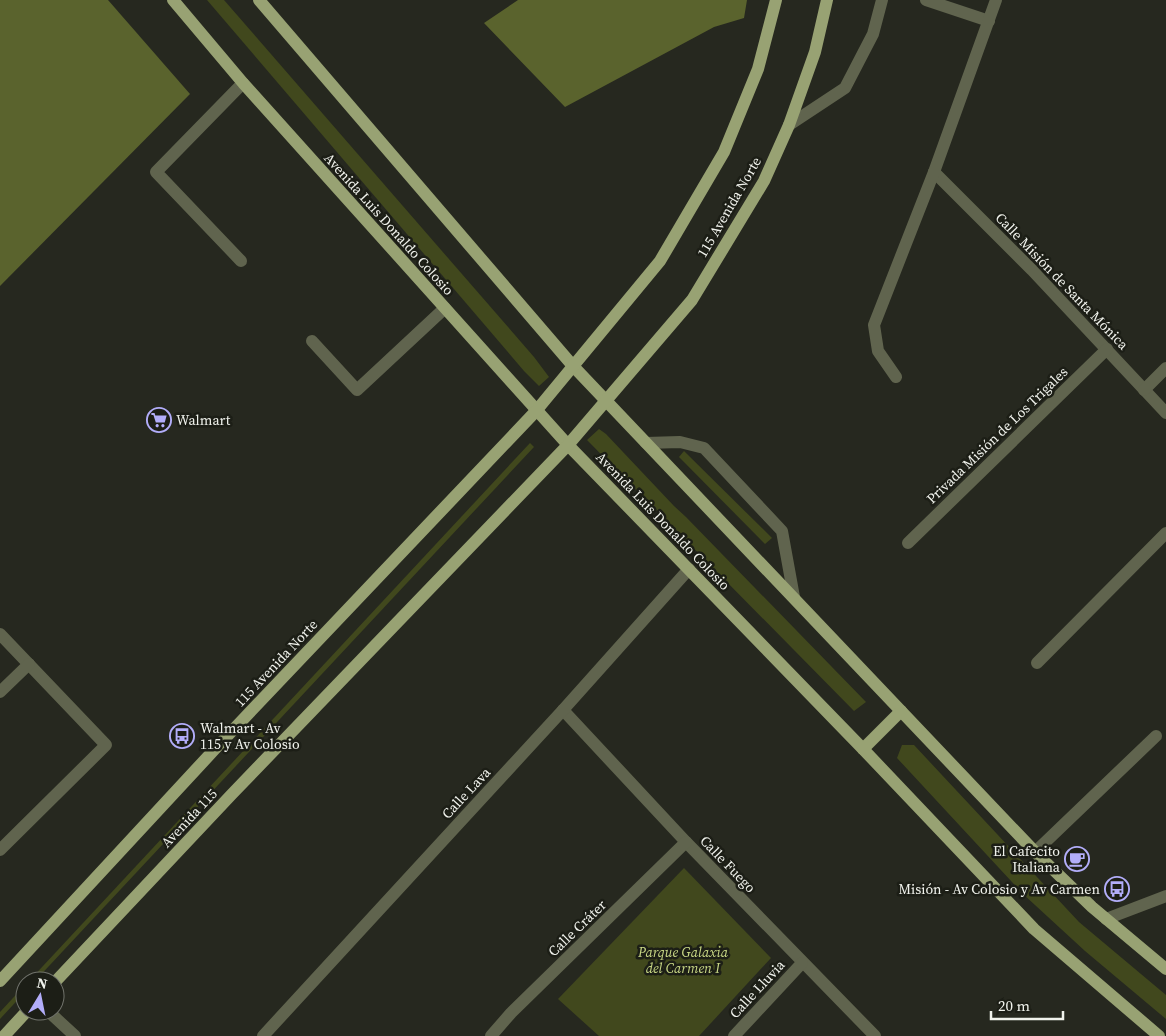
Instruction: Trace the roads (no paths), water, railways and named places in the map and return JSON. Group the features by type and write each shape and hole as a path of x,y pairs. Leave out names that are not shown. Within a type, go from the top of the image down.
{"main road":[{"name":"Avenida Luis Donaldo Colosio","path":"173,0 243,83 568,445 864,749 1034,929 1159,1036"},
{"path":"259,0 573,366 1035,852 1106,919 1166,969"},
{"path":"536,411 660,261 724,152 758,69 776,0"},
{"name":"115 Avenida Norte","path":"606,401 692,300 764,181 789,125 815,52 828,0"},
{"path":"568,445 606,401"},
{"name":"115 Avenida Norte","path":"0,981 221,743 536,411"},
{"name":"Avenida 115","path":"65,971 232,794 568,445"},
{"path":"864,749 901,711"},
{"path":"4,1036 18,1021"}],"street":[{"path":"789,125 845,88 873,34 882,0"},
{"path":"926,0 989,21"},
{"path":"896,377 878,351 874,325 934,172 996,0"},
{"path":"242,261 156,172 243,83"},
{"name":"Calle Misión de Santa Mónica","path":"934,172 1032,270 1166,413"},
{"path":"312,341 357,390 445,308"},
{"name":"Privada Misión de Los Trigales","path":"908,543 1107,349"},
{"path":"1144,390 1166,368"},
{"path":"646,443 680,442 704,448 782,531 794,597"},
{"path":"1036,663 1166,533"},
{"name":"Calle Lava","path":"263,1036 563,710 689,569"},
{"path":"0,634 106,745 0,850"},
{"path":"0,692 30,664"},
{"name":"Calle Fuego","path":"563,710 686,842 875,1036"},
{"path":"1035,852 1156,736"},
{"name":"Calle Cráter","path":"491,1036 511,1013 686,842"},
{"path":"1106,919 1166,896"},
{"name":"Calle Lluvia","path":"734,1036 802,963"},
{"path":"59,1021 75,1036"}],"place":[{"name":"Walmart","path":"159,420"},
{"name":"Walmart - Av 115 y Av Colosio","path":"182,736"},
{"name":"El Cafecito Italiana","path":"1077,859"},
{"name":"Misión - Av Colosio y Av Carmen","path":"1117,889"}],"park label":[{"name":"Parque Galaxia del Carmen I","path":"683,960"}]}
